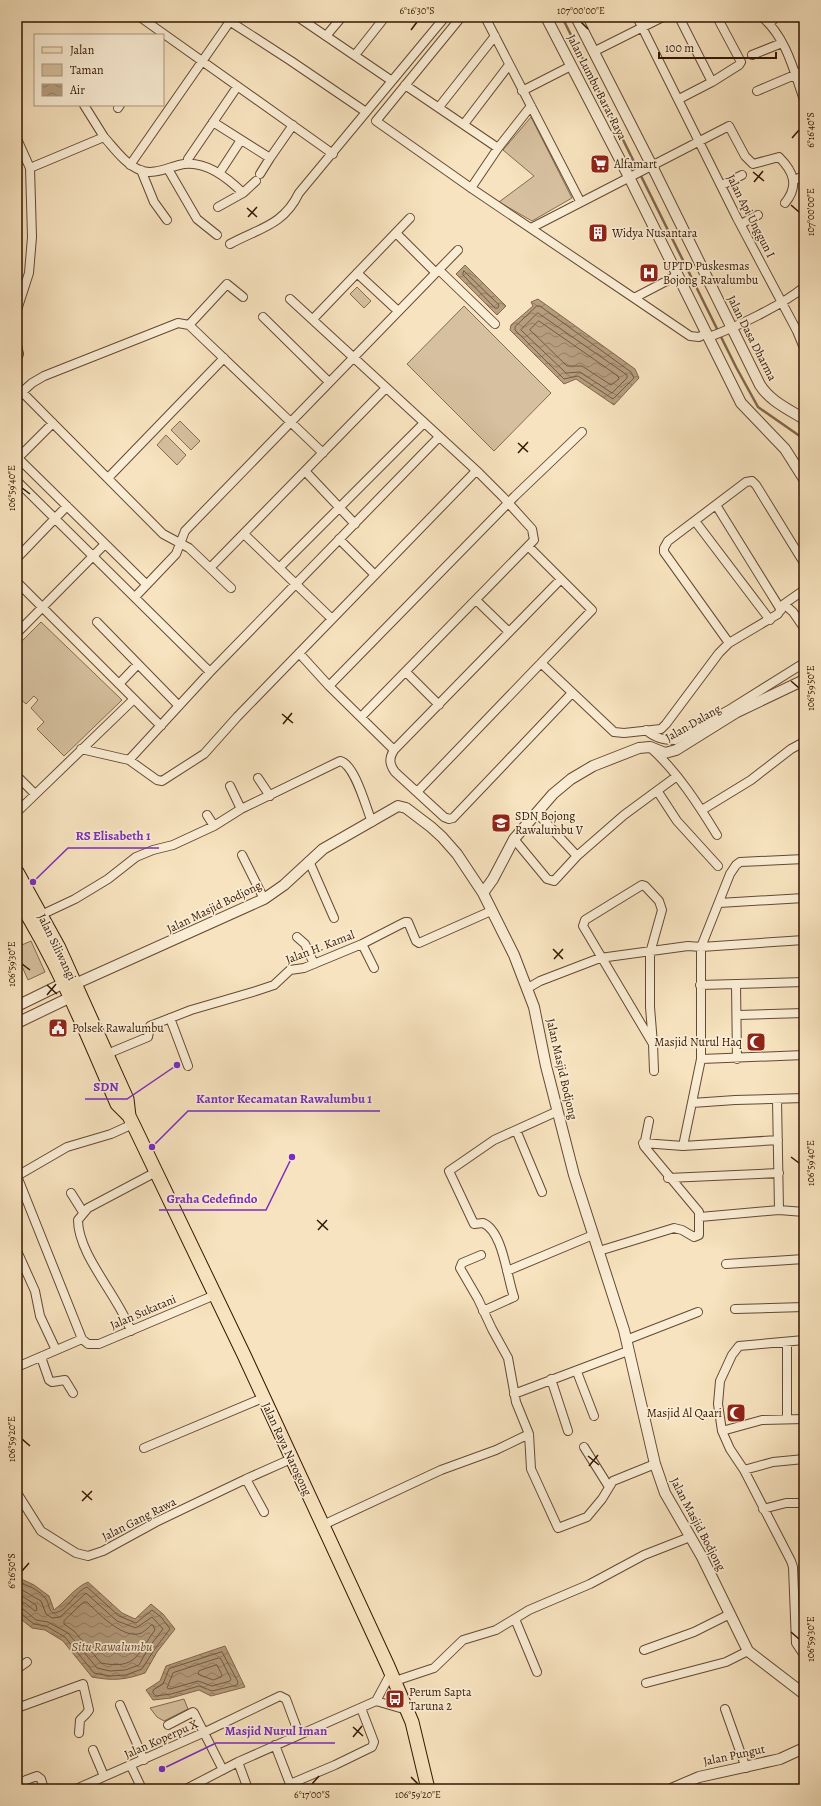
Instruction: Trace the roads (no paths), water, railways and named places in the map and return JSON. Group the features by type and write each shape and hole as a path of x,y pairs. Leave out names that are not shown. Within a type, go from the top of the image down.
{"main road":[{"name":"Jalan Siliwangi","path":"17,872 41,915 89,1026"},
{"name":"Jalan Siliwangi","path":"17,898 70,984 71,997 89,1026"},
{"name":"Jalan Raya Narogong","path":"89,1026 107,1054 127,1099 131,1120 215,1295 393,1677 407,1710 418,1744 428,1789"},
{"name":"Jalan Raya Narogong","path":"89,1026 117,1104 131,1120"}],"street":[{"path":"140,17 160,34"},
{"path":"223,17 232,19 366,112"},
{"path":"298,17 392,81"},
{"path":"326,36 342,17"},
{"path":"355,55 385,17"},
{"path":"230,244 249,233 266,228 293,207 299,193 333,154 445,17"},
{"path":"461,17 376,121 471,188 690,336 709,336 730,328 781,302 804,288"},
{"path":"486,17 522,91 580,201"},
{"name":"Jalan Lumbu Barat Raya","path":"546,17 571,66 632,176 678,275 741,403 785,449 804,479"},
{"name":"Jalan Dasa Dharma","path":"576,17 730,328 764,392 773,400 804,419"},
{"name":"Jalan Api Unggun I","path":"637,17 722,185 740,224 797,330 804,348"},
{"path":"593,52 663,17"},
{"path":"679,17 712,82"},
{"path":"679,99 712,82 739,65 741,62 717,17"},
{"path":"762,17 773,20 796,74 804,100"},
{"path":"130,165 232,19"},
{"path":"439,107 495,36"},
{"path":"165,38 203,61 333,154"},
{"path":"752,55 782,43"},
{"path":"464,124 509,65"},
{"path":"522,91 571,66"},
{"path":"757,91 804,71"},
{"path":"405,85 498,148"},
{"path":"188,159 237,86"},
{"path":"85,106 104,137 130,165 141,170 151,171 168,169 184,164 205,168 225,176 243,193"},
{"path":"471,188 498,148 531,106"},
{"path":"213,122 270,158"},
{"path":"218,208 243,193 258,178 270,158 293,126"},
{"path":"531,228 580,201 650,168 729,126 745,156 753,164 779,157 786,164 794,180 791,193 784,203"},
{"path":"30,168 104,137"},
{"path":"17,139 30,168 32,252 29,273 18,300 17,310"},
{"path":"222,169 241,140"},
{"path":"168,169 197,219 217,235"},
{"path":"141,170 154,202 167,220"},
{"path":"722,185 742,175"},
{"path":"794,180 804,176"},
{"path":"740,224 758,215"},
{"path":"314,319 410,218"},
{"path":"396,233 495,324"},
{"path":"135,597 176,554 185,531 458,250"},
{"path":"357,274 398,312"},
{"path":"634,298 678,275"},
{"path":"190,325 227,284 242,297"},
{"path":"290,299 314,319 476,471 532,529 534,540 361,717"},
{"path":"263,317 329,382"},
{"path":"231,588 189,548 163,534 53,423 19,394 32,383 44,376 178,323 190,325 323,453"},
{"path":"17,345 19,354 17,358"},
{"path":"108,478 224,358"},
{"path":"210,568 386,388"},
{"path":"53,423 18,459 146,584"},
{"path":"279,568 424,423"},
{"path":"330,686 508,503 582,432"},
{"path":"129,760 210,672 439,437"},
{"path":"305,471 355,524"},
{"path":"81,749 129,760 157,780 162,781 204,754 299,653 476,471"},
{"path":"32,472 18,484 55,518 210,672"},
{"path":"729,643 664,552 664,548 668,541 746,482 752,481 804,563"},
{"path":"716,505 782,607 793,612 804,628"},
{"path":"17,558 67,506"},
{"path":"695,521 770,620"},
{"path":"244,534 332,619"},
{"path":"339,539 375,575"},
{"path":"17,633 105,544"},
{"path":"417,792 592,610 528,546"},
{"path":"561,579 394,750 390,757 391,766 444,817 448,819 453,818 572,693"},
{"path":"17,582 161,726"},
{"path":"542,663 614,732 661,729 729,643 770,620 782,607 804,590"},
{"path":"476,600 509,632"},
{"path":"97,622 179,706"},
{"path":"299,653 394,750"},
{"path":"646,730 654,737 666,740 675,740 732,708 804,663"},
{"path":"119,684 138,664"},
{"path":"406,672 439,705"},
{"name":"Jalan Dalang","path":"483,893 493,879 514,839 553,794 571,779 593,766 639,748 650,747 665,753 676,750 737,712 804,680"},
{"path":"17,812 134,699"},
{"path":"702,810 751,780 791,749 804,742"},
{"path":"650,747 677,776 702,810 717,835"},
{"path":"41,915 75,899 108,879 136,858 154,850 173,845 214,826 241,809 340,761 345,762 352,769 372,822"},
{"path":"17,776 35,794"},
{"path":"514,839 550,881 557,878 577,856 624,815 658,792 677,776"},
{"path":"258,778 270,796"},
{"path":"230,786 241,809"},
{"path":"658,792 677,821 718,866"},
{"name":"Jalan Masjid Bodjong","path":"17,1006 50,990 70,984 264,899 284,885 323,849 398,806 406,808 442,837 451,846 483,893 528,988 534,1007 574,1175 626,1340 655,1464 665,1493 702,1557 748,1651 804,1694"},
{"path":"537,813 577,856"},
{"path":"207,815 214,826"},
{"path":"242,855 264,899"},
{"path":"683,1146 700,1059 701,947 730,874 738,863 804,859"},
{"path":"309,861 334,918"},
{"path":"653,1044 600,958 583,926 585,920 639,886 645,886 659,901 662,910 650,953 650,1007 653,1044 654,1071"},
{"path":"719,903 804,898"},
{"name":"Jalan H. Kamal","path":"107,1054 148,1037 150,1026 190,1010 256,991 274,984 290,970 304,968 314,964 362,944 406,922 416,941 421,943 491,911"},
{"path":"297,937 305,944 314,964"},
{"path":"528,988 600,958 650,953 688,946 701,947 804,940"},
{"path":"362,944 374,968"},
{"path":"700,985 804,982"},
{"path":"736,984 738,1015 737,1059"},
{"path":"50,990 57,1004"},
{"path":"17,1023 71,997"},
{"path":"738,1015 804,1013"},
{"path":"170,1018 188,1066"},
{"path":"700,1059 737,1059 804,1055"},
{"path":"692,1104 804,1098"},
{"path":"777,1099 779,1210"},
{"path":"483,1311 514,1297 500,1247 492,1230 483,1223 474,1224 448,1172 450,1168 487,1144 558,1111"},
{"path":"17,1367 82,1339 17,1176 67,1147 111,1134 131,1120"},
{"path":"599,1251 674,1228 697,1237 700,1232 699,1212 668,1178 645,1149 643,1143 649,1121"},
{"path":"516,1130 542,1192"},
{"path":"643,1143 683,1146 778,1140"},
{"path":"131,1330 126,1316 86,1250 78,1225 78,1220 83,1212 132,1183 156,1172"},
{"path":"668,1178 779,1174"},
{"path":"71,1193 83,1212"},
{"path":"700,1217 779,1210 804,1212"},
{"path":"507,1271 594,1235"},
{"path":"17,1251 35,1291 40,1316 56,1350"},
{"path":"481,1255 462,1263 460,1267 508,1358 514,1394 519,1412 529,1434 530,1463 533,1477 558,1528 584,1519 602,1499 613,1481 655,1464"},
{"path":"726,1264 804,1259"},
{"name":"Jalan Sukatani","path":"82,1339 88,1344 96,1345 215,1295"},
{"path":"735,1309 804,1307"},
{"path":"626,1340 698,1312"},
{"path":"804,1340 738,1346 732,1355 720,1381 718,1404 722,1431 730,1448 744,1470 793,1567 796,1643 804,1655"},
{"path":"787,1342 787,1419"},
{"path":"514,1394 551,1379 577,1372 628,1351"},
{"path":"41,1357 49,1380 52,1382 65,1380 73,1393"},
{"path":"577,1372 594,1416"},
{"path":"551,1379 568,1431"},
{"path":"144,1448 263,1398"},
{"path":"722,1431 762,1420 804,1419"},
{"path":"323,1525 441,1470 496,1450 529,1434"},
{"path":"584,1447 609,1487"},
{"name":"Jalan Gang Rawa","path":"17,1493 41,1531 76,1553 88,1556 103,1551 156,1522 291,1459"},
{"path":"744,1470 773,1462 804,1459"},
{"path":"246,1479 264,1512"},
{"path":"763,1509 786,1503 803,1506"},
{"path":"186,1789 238,1762 376,1701 393,1677 434,1668 463,1640 487,1634 516,1619 529,1610 590,1584 644,1555 690,1537"},
{"path":"644,1650 694,1632 730,1614"},
{"path":"516,1619 537,1672"},
{"path":"646,1683 726,1662 748,1651"},
{"path":"17,1669 27,1662"},
{"path":"17,1708 83,1684 89,1710 80,1720 79,1733"},
{"name":"Jalan Koperpu X","path":"76,1789 131,1766 280,1696 286,1699 299,1734"},
{"path":"376,1701 407,1710"},
{"path":"120,1705 144,1760"},
{"path":"275,1745 291,1786 372,1747 374,1742 361,1708"},
{"path":"725,1709 746,1768"},
{"path":"168,1725 193,1712 205,1732 223,1770"},
{"name":"Jalan Pungut","path":"671,1789 699,1777 746,1768 780,1759 804,1748"},
{"path":"93,1750 104,1776"},
{"path":"238,1762 248,1789"},
{"path":"131,1766 142,1789"},
{"path":"17,1785 37,1776 41,1778 44,1789"}],"water":[{"path":"465,265 506,306 497,315 456,274"},
{"path":"538,299 635,369 639,378 614,405 576,379 564,384 510,330 511,325 533,306 531,302"},
{"name":"Situ Rawalumbu","path":"17,1577 34,1585 49,1596 54,1610 74,1591 88,1582 122,1613 135,1619 151,1604 163,1614 175,1629 157,1652 145,1673 119,1679 92,1677 63,1641 45,1630 32,1628 17,1616"},
{"path":"225,1646 245,1687 211,1696 199,1690 171,1698 153,1700 146,1690 160,1681 166,1666"}],"waterway":[{"path":"562,17 736,367 758,407 804,439"}],"place":[{"name":"Alfamart","path":"600,164"},
{"name":"Widya Nusantara","path":"598,233"},
{"name":"UPTD Puskesmas Bojong Rawalumbu","path":"649,273"},
{"name":"SDN Bojong Rawalumbu V","path":"501,823"},
{"name":"RS Elisabeth 1","path":"33,882"},
{"name":"Polsek Rawalumbu","path":"58,1028"},
{"name":"Masjid Nurul Haq","path":"756,1042"},
{"name":"SDN","path":"177,1065"},
{"name":"Kantor Kecamatan Rawalumbu 1","path":"152,1147"},
{"name":"Graha Cedefindo","path":"292,1157"},
{"name":"Masjid Al Qaari","path":"736,1413"},
{"name":"Perum Sapta Taruna 2","path":"395,1699"},
{"name":"Masjid Nurul Iman","path":"162,1769"}]}
